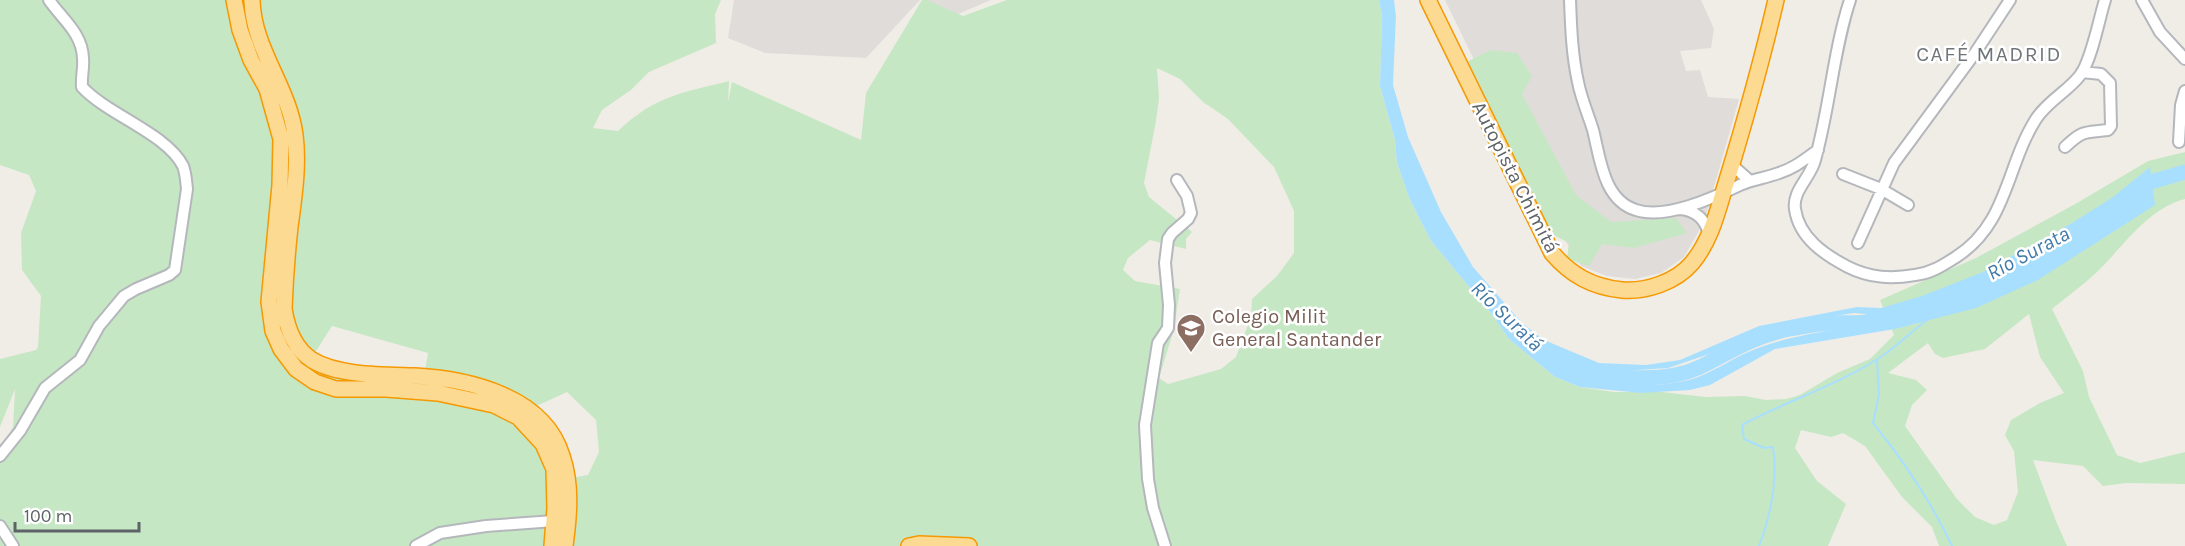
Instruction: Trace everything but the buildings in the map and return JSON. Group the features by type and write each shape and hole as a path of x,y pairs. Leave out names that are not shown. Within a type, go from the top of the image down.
{"highway":[{"path":"234,0 240,30 251,60 267,89 280,139 280,185 269,302 273,331 281,349 296,369 315,382 336,389 386,389 438,393 494,405 518,417 543,444 554,470 552,546"},
{"path":"252,0 255,27 290,107 295,135 296,167 284,309 286,322 295,341 311,359 336,369 449,380 502,395 529,409 554,437 562,455 568,479 569,509 565,546"},
{"name":"Autopista Chimitá","path":"1428,0 1552,253 1566,269 1601,287 1638,290 1681,274 1692,264 1709,235 1732,165 1776,0"},
{"path":"909,546 918,544 969,546"}],"street":[{"path":"0,456 20,431 45,387 80,360 99,326 124,296 176,270 187,189 186,176 178,158 160,142 94,99 82,87 84,59 79,40 71,26 49,0"},
{"path":"1570,0 1578,84 1603,175 1624,204 1636,211 1654,213 1679,209 1750,181 1778,174 1796,166 1818,150"},
{"path":"1850,0 1839,38 1827,109 1814,165 1802,185 1794,207 1799,225 1809,239 1835,260 1853,269 1889,278 1923,274 1937,269 1965,252 1982,235 1998,209 2024,142 2037,117 2082,72 2105,0"},
{"path":"1858,243 1894,163 1975,53 2010,0"},
{"path":"2142,0 2160,32 2185,59"},
{"path":"2065,147 2082,133 2089,130 2108,130 2111,126 2110,82 2101,74 2082,72"},
{"path":"2179,142 2181,105 2185,91"},
{"path":"1732,165 1750,181"},
{"path":"1842,174 1881,189 1908,205"},
{"path":"1165,546 1153,508 1148,479 1145,425 1158,344 1168,328 1165,263 1167,239 1188,219 1191,213 1187,196 1177,180"},
{"path":"1679,209 1690,211 1700,217 1709,235"},
{"path":"416,546 440,533 451,531 554,521"},
{"path":"0,526 13,546"}],"shaded area":[{"path":"734,0 920,0 866,58 765,53 728,38"},
{"path":"922,0 991,0 958,14"},
{"path":"1445,0 1701,0 1714,29 1711,48 1680,51 1686,71 1700,70 1708,97 1739,99 1704,222 1684,257 1661,273 1635,279 1607,276 1581,266 1548,212"}],"green space":[{"path":"0,0 721,0 715,14 716,43 649,72 631,90 602,110 593,128 618,131 644,110 669,97 729,81 728,102 732,82 861,140 866,93 922,0 927,0 963,16 1007,0 1379,0 1382,16 1380,86 1395,140 1397,163 1410,200 1431,241 1491,313 1509,339 1555,377 1580,387 1614,392 1662,392 1705,397 1745,396 1766,400 1786,399 1800,395 1837,373 1870,359 1894,335 1880,300 1976,258 2148,161 2185,152 2185,199 2159,211 2147,220 2096,273 2052,309 2083,371 2089,397 2117,455 2140,463 2185,452 2185,484 2126,483 2103,486 2083,466 2033,460 2067,546 1939,546 1932,527 1902,497 1865,446 1843,433 1831,437 1801,430 1795,448 1817,481 1846,504 1828,546 0,546 0,452 13,427 15,389 0,427 0,359 36,350 38,347 41,296 22,270 21,233 36,191 29,175 0,165","holes":["1157,68 1180,79 1203,102 1228,119 1274,167 1294,211 1294,253 1277,276 1252,299 1251,317 1236,357 1221,369 1168,384 1159,378 1174,329 1180,289 1135,281 1123,270 1128,258 1150,240 1186,249 1186,239 1192,232 1149,197 1144,183 1159,98","2029,314 2040,357 2064,393 2040,403 2011,420 2005,435 2014,451 2018,492 2007,520 1994,525 1975,517 1957,499 1905,426 1912,405 1927,390 1916,380 1888,373 1928,343 1935,354 1943,358 1985,349","332,326 428,353 424,376 311,359","567,392 596,420 599,452 588,475 566,479 530,409"]},
{"path":"1491,50 1517,53 1532,76 1522,94 1576,195 1611,222 1676,218 1687,233 1634,248 1602,244 1589,266 1567,259 1569,243 1546,231 1464,63"}],"water":[{"path":"1379,0 1394,0 1396,16 1393,85 1408,137 1441,212 1473,267 1522,323 1544,340 1599,363 1646,365 1680,360 1759,326 1857,307 1881,308 1922,296 1983,272 2072,223 2113,197 2150,167 2155,205 2038,280 1976,308 1895,329 1775,349 1710,385 1690,390 1641,393 1580,387 1555,377 1509,339 1491,313 1431,241 1410,200 1397,163 1395,140 1380,86 1382,16","holes":["1854,313 1866,314 1860,324 1773,343 1752,350 1698,377 1673,383 1657,385 1625,383 1594,375 1564,363 1608,372 1668,368 1712,353 1765,329"]},
{"path":"2185,172 2185,179 2152,182"}],"waterway":[{"name":"Río Surata","path":"2134,192 2151,182 2185,172"},
{"name":"Río Suratá","path":"1552,358 1586,371 1605,375 1646,378 1665,376 1684,373 1700,367 1743,345 1776,332 1820,324 1862,323 1880,319"},
{"path":"1759,546 1772,497 1775,472 1773,447 1764,448 1744,439 1742,425 1860,370 1889,351 1927,320"},
{"path":"1877,360 1879,394 1873,423 1916,482 1952,546"}],"place":[{"name":"Colegio Milit General Santander","path":"1191,354"}],"district":[{"name":"CAFÉ MADRID","path":"1989,54"}]}
